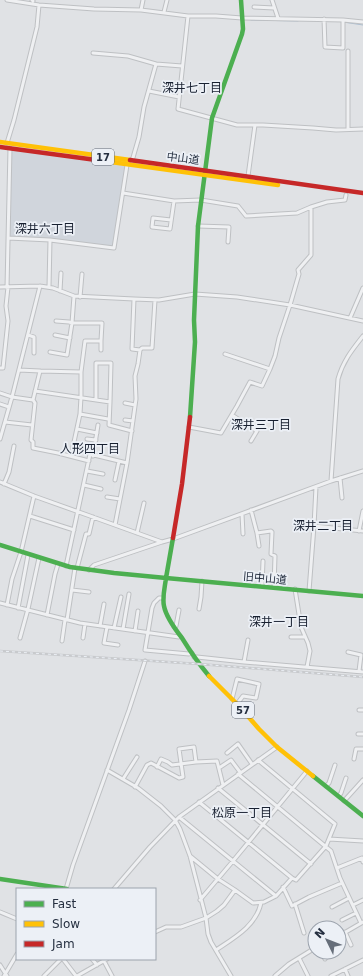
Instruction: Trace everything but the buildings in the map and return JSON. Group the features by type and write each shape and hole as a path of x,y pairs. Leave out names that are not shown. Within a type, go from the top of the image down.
{"main road":[{"path":"166,578 186,460 190,426 195,342 194,320 198,226 201,200 212,118 243,29 240,0"},
{"name":"中山道","path":"0,142 363,197"},
{"name":"中山道","path":"0,147 127,165 248,177 363,193"},
{"name":"旧中山道","path":"0,545 58,564 89,570 363,596"},
{"name":"57","path":"166,578 163,598 164,607 174,627 198,664 277,747 363,816"},
{"path":"0,879 59,888"}],"street":[{"path":"7,0 33,1 39,5 94,9 141,10 188,16 324,19 363,22"},
{"path":"141,10 143,0"},
{"path":"164,12 167,0"},
{"path":"272,0 278,18"},
{"path":"7,143 14,120 36,27 39,5"},
{"path":"254,7 274,8"},
{"path":"188,16 178,109 237,125 336,130 363,129"},
{"path":"324,19 325,47 343,48 343,20"},
{"path":"348,51 348,129"},
{"path":"93,53 128,56 156,64 182,66"},
{"path":"132,161 139,137 144,107 156,64"},
{"path":"149,91 179,97"},
{"path":"248,177 255,125"},
{"path":"0,368 3,368 8,321 6,306 10,148"},
{"path":"8,238 50,240 114,248 127,165"},
{"path":"123,193 174,201 201,200 238,206 246,216 297,213 328,202 345,200 346,195"},
{"path":"171,220 153,218 152,227 170,229 174,201"},
{"path":"190,426 221,433 250,382 262,386 270,369 290,305 299,274 298,270 310,255 311,207"},
{"path":"198,226 229,228 228,242"},
{"path":"48,287 50,240"},
{"path":"60,291 61,273"},
{"path":"80,296 82,274"},
{"path":"0,439 40,286"},
{"path":"0,287 40,286 48,287 74,296 155,300 195,294 237,297 290,305 363,321"},
{"path":"350,318 363,288"},
{"path":"50,352 68,355 74,296"},
{"path":"134,299 132,350 152,348 155,300"},
{"path":"56,321 69,322 72,324 102,323 100,341 101,350"},
{"path":"28,335 34,337 34,353"},
{"path":"55,335 70,338"},
{"path":"331,481 338,379 343,364 363,336"},
{"path":"71,456 80,414 81,372 85,341 100,341"},
{"path":"114,525 132,431 136,399 135,376 140,350"},
{"path":"0,351 5,351"},
{"path":"225,354 270,369"},
{"path":"96,400 96,363 111,363 109,425 132,431"},
{"path":"19,370 81,372"},
{"path":"40,371 33,400 35,404 30,440 33,448 89,461"},
{"path":"35,391 110,402"},
{"path":"0,393 12,397 33,400"},
{"path":"125,403 135,405"},
{"path":"0,404 9,407"},
{"path":"80,414 108,419"},
{"path":"232,415 258,431 251,441"},
{"path":"125,420 133,421"},
{"path":"3,423 32,425"},
{"path":"93,456 98,425"},
{"path":"77,428 97,433"},
{"path":"87,439 96,440"},
{"path":"4,484 9,472 14,446"},
{"path":"66,566 90,454 93,456 127,463"},
{"path":"116,480 119,461"},
{"path":"87,471 103,474"},
{"path":"89,570 94,565 173,539 331,481 363,471"},
{"path":"340,478 342,498"},
{"path":"0,482 34,496 162,542"},
{"path":"84,485 101,489"},
{"path":"309,591 316,487"},
{"path":"7,605 12,579 21,552 34,496"},
{"path":"107,497 120,499"},
{"path":"137,533 144,503"},
{"path":"251,510 259,546"},
{"path":"314,526 361,531 363,511"},
{"path":"242,514 243,534"},
{"path":"30,516 74,530"},
{"path":"62,641 76,568 86,534 89,534 94,517"},
{"path":"257,533 272,532 271,554 275,556 274,587"},
{"path":"18,608 28,555"},
{"path":"20,638 39,558"},
{"path":"262,586 264,561"},
{"path":"47,615 58,564"},
{"path":"199,609 202,581"},
{"path":"294,589 300,627 308,643 310,651 307,667"},
{"path":"72,590 89,592"},
{"path":"123,629 129,594"},
{"path":"114,628 121,597"},
{"path":"163,598 159,598 154,603 152,608 145,650 189,654 244,662 361,671 361,655 348,652"},
{"path":"0,603 85,624 180,636"},
{"path":"100,626 104,604"},
{"path":"174,627 176,626 179,610"},
{"path":"135,631 138,611"},
{"path":"83,638 85,624"},
{"path":"107,627 104,643 118,645"},
{"path":"291,637 305,637"},
{"path":"244,662 248,640"},
{"path":"66,888 145,661"},
{"path":"232,699 237,679 259,684 256,698 242,696 237,704"},
{"path":"358,734 363,734"},
{"path":"227,753 238,744 252,764"},
{"path":"135,787 147,765 150,763 178,778 183,776 179,749 194,747 196,762"},
{"path":"115,888 175,820 277,747"},
{"path":"354,759 356,749 363,749"},
{"path":"123,780 137,757"},
{"path":"158,767 161,759 172,765 217,761 223,785"},
{"path":"219,768 231,760 240,773 331,851 342,883 356,913 362,922 347,931"},
{"path":"199,802 296,880 326,846 335,824 258,760"},
{"path":"326,786 329,783 335,765"},
{"path":"107,770 135,787 161,806 175,820 190,856 200,900 206,918 208,934 231,976"},
{"path":"200,900 307,771"},
{"path":"339,796 346,778"},
{"path":"344,801 363,780"},
{"path":"218,788 311,864"},
{"path":"179,817 276,896"},
{"path":"329,839 363,841"},
{"path":"190,856 218,879 253,903 261,903 276,896 292,878"},
{"path":"337,868 362,858 363,862"},
{"path":"283,887 292,906 342,883"},
{"path":"156,932 166,927 181,927 206,918 218,911 235,890"},
{"path":"332,907 349,898"},
{"path":"353,905 363,900"},
{"path":"216,950 240,934 248,926 259,910 261,903"},
{"path":"295,904 304,933"},
{"path":"0,912 16,919"},
{"path":"342,920 356,913"},
{"path":"347,935 351,945"},
{"path":"275,976 289,964 307,953"},
{"path":"5,975 16,956"},
{"path":"299,958 308,976"},
{"path":"44,976 61,960"},
{"path":"63,960 77,976 104,961 112,976"},
{"path":"93,960 97,965"},
{"path":"331,976 363,960"},
{"path":"0,965 5,975"},
{"path":"345,968 348,976"}],"shaded area":[{"path":"10,148 127,165 114,248 52,239 8,238"}],"waterway":[{"path":"251,20 298,21"},
{"path":"343,22 363,25"}],"railway":[{"path":"0,651 199,664 363,677"}],"traffic: fast":[{"path":"190,417 195,342 194,320 198,226 212,118 243,29 241,0"},
{"path":"173,538 166,578 363,596"},
{"path":"0,545 70,567 166,578 163,599 167,614 191,653 209,676"},
{"path":"313,776 363,816"},
{"path":"0,879 60,888"}],"traffic: slow":[{"path":"0,142 130,160"},
{"path":"111,162 278,185"},
{"path":"209,676 277,747 313,776"}],"traffic: jam":[{"path":"0,147 111,162"},
{"path":"130,160 363,193"},
{"path":"173,538 182,484 190,417"}],"district":[{"name":"深井七丁目","path":"192,88"},
{"name":"深井六丁目","path":"45,229"},
{"name":"深井三丁目","path":"261,425"},
{"name":"人形四丁目","path":"90,449"},
{"name":"深井二丁目","path":"323,526"},
{"name":"深井一丁目","path":"279,622"},
{"name":"松原一丁目","path":"242,813"}]}
